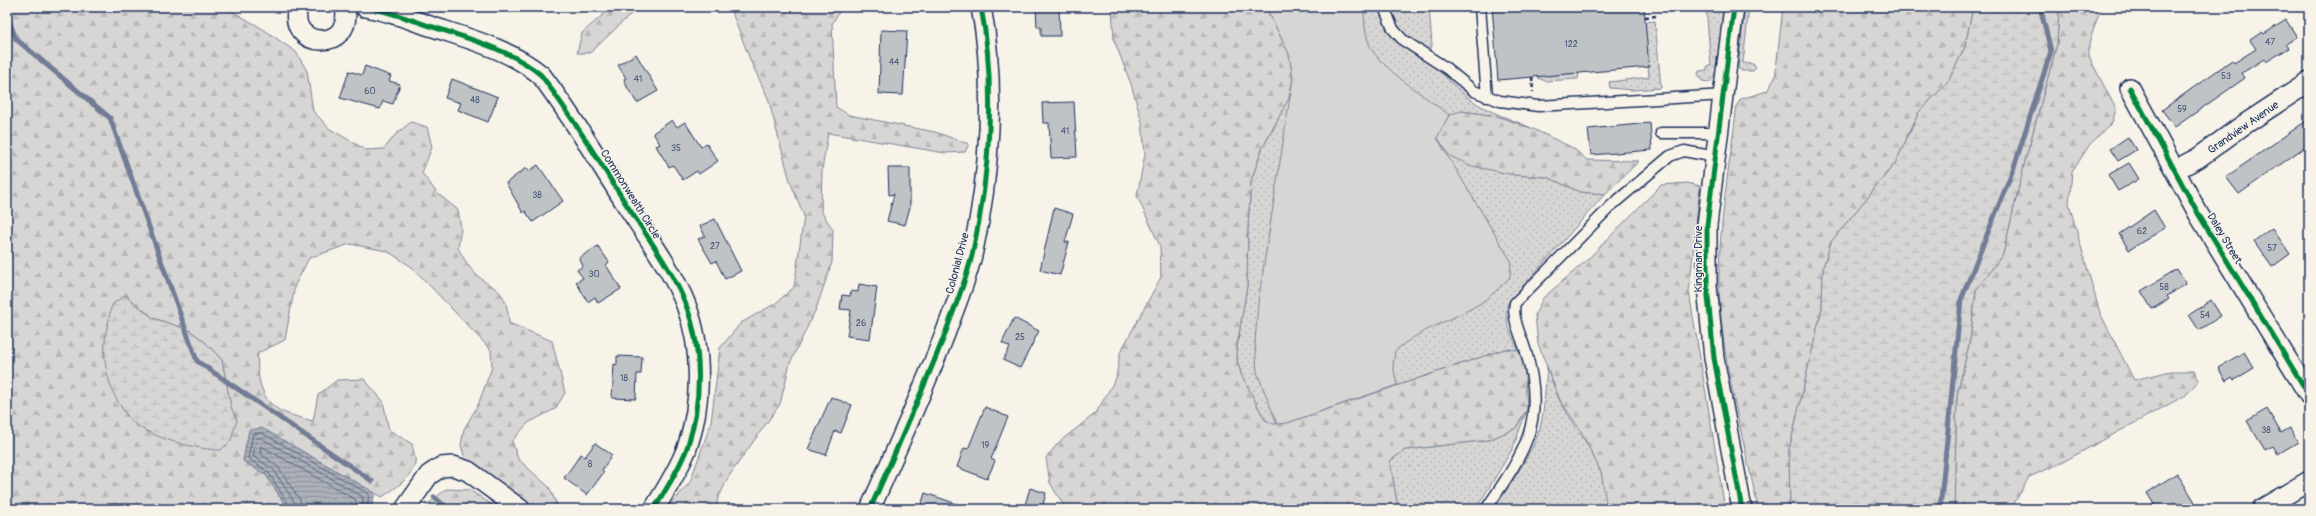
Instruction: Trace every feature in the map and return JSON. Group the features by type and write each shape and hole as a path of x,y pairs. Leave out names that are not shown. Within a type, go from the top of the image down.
{"street":[{"path":"298,7 297,21 300,29 306,36 322,41 337,35 342,29 346,22 345,7"},
{"name":"Commonwealth Circle","path":"366,7 390,13 503,52 527,64 541,75 608,176 674,282 686,305 695,337 698,379 695,414 687,448 666,490 654,509"},
{"name":"Colonial Drive","path":"870,509 920,398 960,294 973,251 983,188 988,131 989,73 981,7"},
{"name":"Kingman Drive","path":"1734,7 1707,225 1707,286 1714,358 1742,509"},
{"name":"Grandview Avenue","path":"2175,170 2198,158 2242,126 2309,82"},
{"name":"Daley Street","path":"2130,88 2199,215 2309,394"},
{"path":"405,509 429,475 441,467 453,466 468,471 520,509"},
{"path":"2262,509 2309,481"}],"lane":[{"path":"1384,7 1393,29 1404,40 1446,68 1474,91 1487,97 1512,103 1538,106 1724,95"},
{"path":"1480,7 1487,97"},
{"path":"1662,133 1719,133"},
{"path":"1486,509 1516,465 1528,439 1534,419 1534,384 1515,317 1515,303 1612,205 1670,156 1684,152 1716,157"}],"path":[{"path":"1644,17 1657,16"}],"green space":[{"path":"7,7 225,7 263,29 296,52 307,71 313,111 330,129 366,150 384,149 396,134 411,122 427,127 432,147 422,173 437,193 458,210 461,228 458,248 464,259 478,276 501,294 505,300 509,323 552,341 565,393 555,409 528,423 512,441 518,459 549,487 559,509 536,509 465,459 461,445 464,429 478,405 492,367 491,350 412,267 387,251 350,244 309,258 295,285 285,340 258,353 259,378 264,394 269,402 275,407 283,412 313,421 318,395 337,380 364,379 383,401 389,430 412,444 415,456 413,469 406,479 397,487 382,497 307,454 249,431 243,461 266,475 288,509 7,509","holes":["125,295 153,318 189,330 204,341 222,360 231,408 237,420"]},
{"path":"612,7 643,7 634,11 590,53 577,53 582,33"},
{"path":"725,7 862,7 840,10 832,24 836,107 849,115 935,132 969,144 965,152 945,153 828,133 822,170 821,211 833,230 832,262 816,309 790,363 780,404 729,476 717,501 717,509 667,509 690,482 711,423 720,348 741,323 776,303 794,287 804,216 790,181 768,98 751,62 731,10"},
{"path":"1112,7 1266,7 1289,54 1293,78 1289,98 1262,149 1251,181 1248,226 1247,286 1237,346 1237,360 1241,374 1265,420 1273,424 1287,423 1505,349 1518,350 1524,361 1527,409 1516,428 1489,440 1405,450 1390,461 1398,509 1066,509 1050,483 1046,458 1059,442 1096,413 1116,378 1120,353 1161,277 1160,246 1137,196 1145,154 1142,122 1131,84 1114,40"},
{"path":"1266,7 1379,7 1387,28 1393,35 1431,64 1467,97 1501,116 1531,128 1497,116 1461,111 1514,175 1547,177 1580,192 1605,194 1508,303 1507,321 1518,350 1505,349 1287,423 1273,424 1265,420 1241,374 1237,360 1237,346 1247,286 1248,226 1251,181 1262,149 1278,120 1268,11"},
{"path":"1266,7 1364,7 1367,37 1375,54 1394,73 1449,115 1437,138 1511,261 1510,277 1488,298 1469,310 1414,337 1395,351 1393,365 1397,385 1287,423 1277,424 1257,372 1255,343 1258,303 1293,78 1289,54"},
{"path":"1389,7 1429,7 1431,49 1424,48 1411,41 1399,27"},
{"path":"1706,7 1724,7 1719,60 1713,78 1709,82 1702,81 1698,74 1699,71 1707,70 1707,67 1711,66"},
{"path":"1745,7 1749,7 1743,63 1753,64 1756,68 1753,71 1742,71 1738,68"},
{"path":"1783,7 1973,7 1965,47 1948,82 1919,112 1896,162 1831,242 1823,268 1822,308 1789,450 1790,509 1758,509 1728,370 1724,342 1719,286 1720,241 1737,105 1741,99 1767,91 1775,78"},
{"path":"1973,7 2059,7 2057,44 2024,165 2003,254 1976,290 1970,340 1957,395 1954,509 1790,509 1789,450 1822,308 1823,268 1831,242 1896,162 1919,112 1948,82 1965,47"},
{"path":"2059,7 2101,7 2089,43 2089,57 2116,109 2112,123 2090,144 2072,172 2069,204 2100,313 2134,380 2171,371 2194,371 2199,380 2186,395 2059,464 2029,477 2011,509 1954,509 1957,395 1970,340 1976,290 2003,254 2024,165 2057,44"},
{"path":"1655,21 1661,88 1633,90 1610,88 1609,82 1649,77 1645,22"},
{"path":"1579,73 1578,79 1545,81 1538,78 1538,76"},
{"path":"1461,111 1497,116 1531,128 1573,148 1587,160 1639,161 1605,194 1580,192 1547,177 1514,175 1472,166 1450,156 1437,137 1449,115"},
{"path":"1687,183 1700,186 1689,292 1725,509 1607,509 1601,472 1581,431 1560,400 1538,344 1535,315 1543,298 1586,261 1661,185"},
{"path":"125,295 153,318 189,330 204,341 222,360 231,407 237,420 231,440 221,450 199,448 159,437 137,426 122,408 110,384 105,359 105,345 111,307"},
{"path":"1547,367 1560,401 1584,439 1598,466 1603,479 1607,509 1494,509 1532,449 1540,428 1545,398"},
{"path":"1527,409 1513,448 1476,509 1398,509 1390,461 1405,450 1489,440 1516,428"},
{"path":"446,489 470,490 498,509 422,509"}],"water":[{"path":"262,428 375,493 371,509 288,509 266,475 243,461 249,430"}],"building":[{"path":"1036,7 1059,7 1060,36 1041,36 1041,27 1037,27"},
{"path":"1492,7 1644,7 1649,67 1498,80"},
{"path":"2286,20 2297,37 2286,44 2289,48 2266,62 2264,59 2242,73 2245,78 2175,127 2162,110 2232,60 2234,63 2256,49 2250,40 2262,32 2264,34"},
{"path":"881,30 907,31 903,95 879,94"},
{"path":"636,54 658,91 637,103 627,87 624,79 626,78 618,65"},
{"path":"365,66 391,76 389,81 400,84 393,104 383,101 380,109 340,98 349,71 362,75"},
{"path":"452,79 498,97 488,122 458,110 461,103 445,98"},
{"path":"1074,102 1077,157 1051,158 1049,123 1043,123 1042,103"},
{"path":"2309,119 2309,144 2239,194 2226,177"},
{"path":"672,120 677,127 685,122 701,147 706,143 718,161 699,174 697,171 683,180 673,165 669,167 656,146 660,144 653,133"},
{"path":"1650,123 1652,150 1591,155 1588,129"},
{"path":"2128,137 2136,150 2118,161 2110,149"},
{"path":"2129,163 2139,179 2118,191 2108,175"},
{"path":"538,165 563,201 533,222 525,211 523,213 506,183 526,168 529,171"},
{"path":"888,168 910,168 910,207 905,225 887,221 894,194 889,195"},
{"path":"1054,208 1073,214 1065,242 1069,242 1060,275 1040,270"},
{"path":"2154,210 2165,228 2129,250 2119,234"},
{"path":"715,219 741,271 725,279 716,261 712,263 698,239 705,236 700,226"},
{"path":"2272,228 2290,254 2272,267 2254,241"},
{"path":"598,246 609,262 606,265 621,289 598,303 595,297 588,302 576,282 583,278 577,270 583,266 579,258"},
{"path":"2177,269 2186,284 2167,296 2169,299 2152,309 2141,291"},
{"path":"859,284 877,287 870,339 847,336 851,310 840,309 842,295 850,296 851,291 858,292"},
{"path":"2211,300 2221,316 2199,330 2189,315"},
{"path":"1014,318 1039,331 1020,368 1003,360 1010,347 1002,343"},
{"path":"2244,352 2254,368 2234,380 2232,377 2226,381 2218,368"},
{"path":"617,356 642,357 641,374 637,374 636,399 612,398 614,364 617,365"},
{"path":"831,397 852,405 841,433 835,431 826,455 808,449"},
{"path":"985,407 1008,417 991,459 995,461 987,479 957,467 964,448 968,449"},
{"path":"2267,409 2281,433 2290,428 2298,442 2278,454 2273,446 2265,450 2247,421"},
{"path":"595,443 612,455 602,470 604,472 587,495 564,478 581,454 585,457"},
{"path":"2177,473 2195,502 2184,509 2181,509 2177,503 2167,509 2157,509 2147,493"},
{"path":"1030,488 1046,493 1042,509 1025,505"},
{"path":"925,493 966,507 966,509 920,509"}],"waterway":[{"path":"1940,509 1961,300 2014,167 2051,51 2040,7"},
{"path":"7,16 16,39 110,118 197,361 372,481"},
{"path":"434,497 448,509"}],"cycle path":[{"path":"365,7 400,16 490,46 517,59 541,75 574,122 667,266 681,292 692,322 698,358 698,395 692,431 684,456 668,487 654,509"},
{"path":"870,509 909,422 945,334 964,282 973,251 984,192 989,129 990,98 988,66 986,36 981,7"},
{"path":"1734,7 1707,225 1707,286 1714,358 1742,509"},
{"path":"2130,88 2199,215 2309,395"}]}
